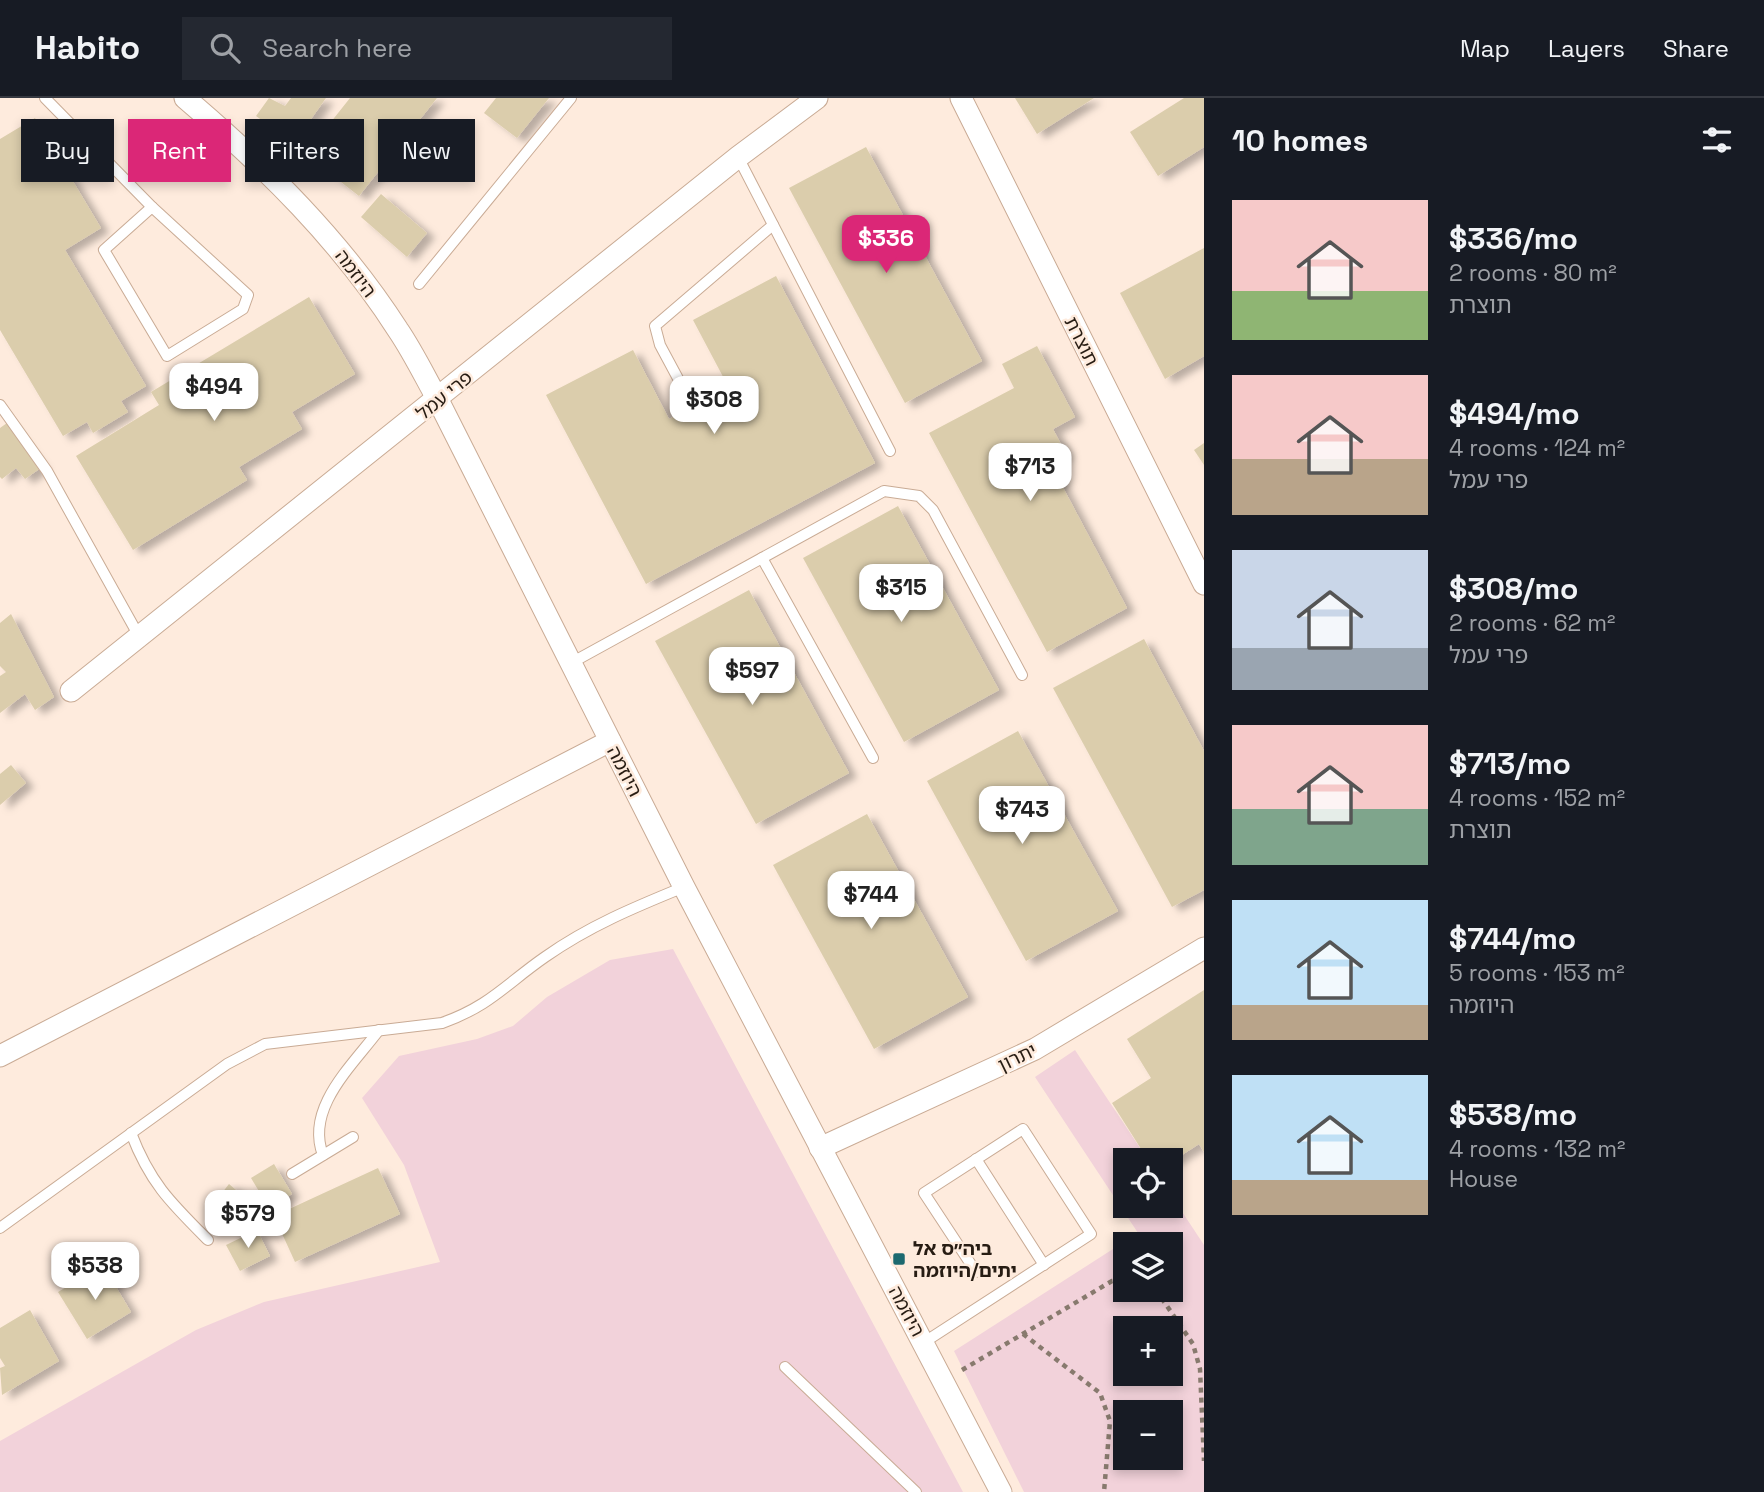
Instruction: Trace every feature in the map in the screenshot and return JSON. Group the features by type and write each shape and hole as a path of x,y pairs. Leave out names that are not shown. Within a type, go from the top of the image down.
{"street":[{"name":"היוזמה","path":"185,98 281,184 340,250 398,330 438,400 684,887 1001,1492"},
{"name":"פרי עמל","path":"71,691 438,400 738,157 817,98"},
{"name":"תוצרת","path":"961,98 1204,584"},
{"path":"0,1056 610,741"},
{"name":"יתרון","path":"820,1148 1035,1049 1204,948"}],"lane":[{"path":"419,284 571,98"},
{"path":"51,100 152,207 248,295 243,309 167,356 104,250 152,207"},
{"path":"738,157 890,451"},
{"path":"682,386 660,345 654,326 773,225"},
{"path":"0,405 47,471 140,638"},
{"path":"571,663 884,491 919,496 933,510 1022,675"},
{"path":"762,558 873,758"},
{"path":"0,1228 227,1063 265,1044 442,1023 467,1014 493,999 543,958 607,918 684,887"},
{"path":"323,1155 316,1138 319,1117 331,1093 379,1030"},
{"path":"923,1343 1091,1234 1023,1129 924,1193 976,1272"},
{"path":"131,1133 143,1164 161,1192 208,1240"},
{"path":"292,1174 353,1137"},
{"path":"976,1159 1044,1265"},
{"path":"785,1367 916,1492"}],"path":[{"path":"943,1381 1113,1281"},
{"path":"1164,1302 1193,1344 1200,1369 1204,1461"},
{"path":"1022,1334 1100,1393 1110,1421 1104,1492"}],"shaded area":[{"path":"673,949 963,1492 0,1492 0,1441 196,1330 264,1302 440,1262 404,1165 362,1098 399,1056 477,1039 513,1026 547,997 610,960"},
{"path":"1075,1050 1140,1148 1113,1148 1113,1195 1035,1077"},
{"path":"1183,1213 1204,1245 1204,1492 1024,1492 954,1351 1113,1249 1113,1302 1183,1302 1183,1232 1137,1232 1128,1218 1183,1218"}],"building":[{"path":"269,98 285,106 291,98 326,98 311,119 260,119 256,116"},
{"path":"350,98 437,98 420,119 378,119 378,172 359,196 341,182 364,182 364,119 333,119"},
{"path":"496,98 549,98 517,138 484,113"},
{"path":"1015,98 1094,98 1037,134"},
{"path":"1184,98 1204,98 1204,147 1158,176 1130,132"},
{"path":"21,126 21,182 73,182 101,228 65,250 146,386 121,401 128,412 93,433 87,422 63,436 0,330 0,139"},
{"path":"866,147 982,361 905,403 789,188"},
{"path":"381,194 427,233 407,257 361,217"},
{"path":"1204,248 1204,356 1165,379 1120,293"},
{"path":"776,276 875,463 646,584 546,395 633,350 669,419 729,388 693,320"},
{"path":"309,297 355,374 292,412 302,429 239,467 247,480 133,550 76,456 159,405 151,392"},
{"path":"1037,346 1075,417 1053,429 1066,454 1050,463 1127,608 1047,652 929,433 1014,388 1002,364"},
{"path":"7,423 42,467 25,479 16,468 2,479 0,477 0,428"},
{"path":"1204,443 1204,465 1194,450"},
{"path":"898,506 999,690 904,742 803,558"},
{"path":"749,590 849,773 756,824 655,641"},
{"path":"11,614 54,697 35,710 25,694 0,713 0,676 6,672 0,666 0,623"},
{"path":"1144,639 1204,751 1204,890 1172,907 1053,688"},
{"path":"1018,731 1118,911 1026,961 927,781"},
{"path":"11,765 26,783 0,805 0,774"},
{"path":"867,814 968,997 874,1049 773,865"},
{"path":"1204,990 1204,1152 1199,1144 1183,1154 1183,1148 1140,1148 1112,1103 1151,1078 1127,1039"},
{"path":"274,1164 292,1194 269,1208 251,1178"},
{"path":"378,1168 400,1214 295,1262 274,1216"},
{"path":"229,1184 248,1200 230,1222 211,1207"},
{"path":"257,1230 270,1256 240,1271 226,1245"},
{"path":"103,1265 131,1312 87,1339 58,1292"},
{"path":"30,1310 59,1361 2,1395 0,1368 5,1366 0,1358 0,1328"}],"place":[{"name":"ביה״ס אל יתים/היוזמה","path":"899,1259"}]}
